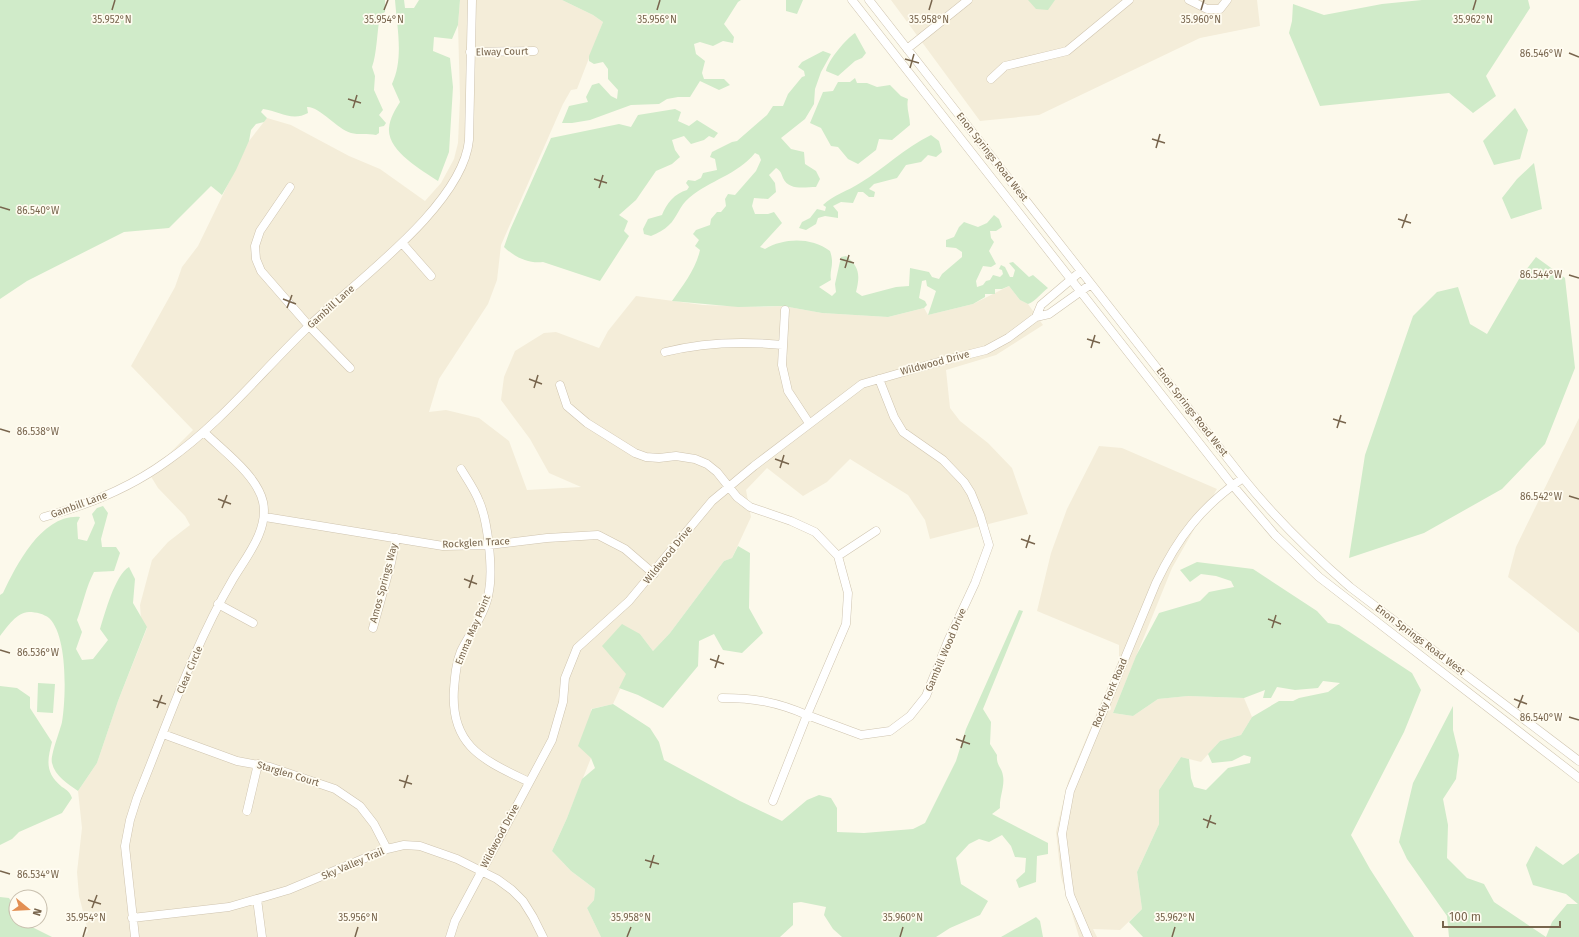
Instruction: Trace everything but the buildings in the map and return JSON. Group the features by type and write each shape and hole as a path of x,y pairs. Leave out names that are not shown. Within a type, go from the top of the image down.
{"street":[{"name":"Gambill Lane","path":"44,517 69,510 120,490 169,460 204,432 309,326 402,243 424,220 452,185 464,162 469,142 472,0"},
{"name":"Enon Springs Road West","path":"852,0 1232,486 1275,535 1319,577 1578,776"},
{"name":"Enon Springs Road West","path":"869,0 1243,478 1287,529 1335,573 1579,761"},
{"path":"907,49 968,0"},
{"path":"991,79 1005,66 1067,50 1129,0"},
{"path":"1189,0 1207,9 1220,9 1227,0"},
{"name":"Elway Court","path":"470,52 534,51"},
{"path":"290,187 260,231 254,246 256,259 261,271 309,326 350,368"},
{"path":"402,243 431,276"},
{"name":"Wildwood Drive","path":"1036,317 1041,305 1081,271"},
{"name":"Wildwood Drive","path":"450,937 455,922 552,740 563,702 565,678 577,648 595,630 628,603 654,574 712,501 852,390 862,384 986,350 1008,338 1036,317 1049,314 1091,284"},
{"path":"785,310 782,365 788,391 810,423"},
{"path":"665,352 679,348 726,342 783,345"},
{"name":"Gambill Wood Drive","path":"722,698 746,698 784,705 861,735 890,731 910,716 926,696 948,641 975,583 989,545 976,503 968,487 943,460 903,432 894,417 879,379"},
{"path":"560,385 568,406 587,424 635,453 646,457 659,458 676,456 695,459 707,464 717,472 737,498 750,507 791,521 815,532 838,556 848,593 846,624 807,715 773,801"},
{"name":"Clear Circle","path":"135,937 125,846 130,820 136,801 163,734 218,604 260,535 265,517 263,502 258,489 248,475 204,432"},
{"name":"Emma May Point","path":"461,469 480,501 489,544 491,579 487,600 460,653 455,672 453,701 456,724 467,743 478,754 493,765 529,782"},
{"name":"Rocky Fork Road","path":"1088,937 1070,895 1062,834 1070,791 1156,583 1172,551 1190,525 1232,486 1243,478"},
{"name":"Rockglen Trace","path":"265,517 443,546 489,544 547,538 598,535 625,549 654,574"},
{"path":"838,556 876,531"},
{"name":"Amos Springs Way","path":"373,628 391,563 396,538"},
{"path":"218,604 253,623"},
{"name":"Starglen Court","path":"163,734 237,761 258,764 335,788 360,806 374,824 386,849"},
{"path":"247,811 258,764"},
{"name":"Sky Valley Trail","path":"132,918 229,907 288,890 386,849 404,845 420,846 457,858 497,879 518,895 533,917 543,937"},
{"path":"257,899 262,937"}],"shaded area":[{"path":"460,0 562,0 593,15 603,22 577,89 571,90 563,104 501,245 497,280 488,304 439,379 429,412 446,410 479,418 509,441 527,490 581,487 549,473 530,439 501,400 504,377 515,351 544,333 556,332 599,348 608,331 636,296 703,305 762,307 783,306 822,313 888,317 924,308 928,315 973,304 1009,286 1020,300 1028,304 1043,325 996,355 946,370 950,408 960,421 988,443 1012,468 1028,514 930,539 925,520 908,495 850,459 827,482 803,496 767,468 746,490 751,517 732,558 724,561 670,633 653,651 640,634 603,646 627,674 613,704 591,709 591,758 552,851 571,871 595,889 594,900 587,908 601,937 83,937 88,931 79,896 77,872 82,828 78,791 97,763 118,701 147,628 141,619 140,605 152,560 168,542 190,525 185,516 158,488 147,470 169,454 193,430 131,366 175,287 182,267 198,246 249,141 267,118 291,125 349,156 380,169 425,201 441,183 454,159 458,143 460,98 458,25"},
{"path":"891,0 1257,0 1260,26 1200,38 1039,115 980,121"},
{"path":"1579,418 1579,633 1508,577 1516,547"},
{"path":"1099,446 1122,448 1217,489 1172,568 1113,713 1133,716 1158,699 1188,696 1244,698 1252,717 1241,735 1220,741 1201,762 1181,757 1159,790 1159,824 1137,872 1142,909 1120,930 1093,929 1097,937 1079,937 1061,877 1056,832 1068,782 1119,660 1119,645 1037,611 1051,553 1067,509"}],"green space":[{"path":"0,0 385,0 385,12 380,15 372,67 375,76 374,90 383,110 379,115 386,123 384,126 379,127 379,133 376,135 354,134 346,131 312,108 307,107 308,113 296,116 263,109 261,112 267,118 264,122 256,124 251,130 249,141 236,170 222,195 211,186 169,228 124,232 27,281 0,299"},
{"path":"395,0 404,0 405,8 414,8 419,0 460,0 458,25 452,39 434,37 433,51 450,58 453,87 449,152 438,181 399,152 390,136 390,121 400,102 392,84 396,74 399,54"},
{"path":"562,0 741,0 738,2 724,24 734,37 733,43 723,41 713,46 700,42 694,44 696,54 705,61 702,73 704,79 724,79 730,85 719,90 700,81 690,97 667,99 659,104 631,105 590,120 562,123 569,106 588,102 586,97 592,85 599,83 611,96 617,99 618,90 608,79 608,69 603,62 594,64 589,61 589,56 603,22 593,15"},
{"path":"786,0 803,0 797,14 786,11"},
{"path":"1028,0 1055,0 1048,10 1036,9"},
{"path":"1422,0 1528,0 1530,8 1486,76 1496,96 1473,113 1449,93 1320,106 1289,33 1292,21 1293,4 1324,15 1382,4"},
{"path":"855,33 866,53 862,58 855,61 838,76 826,71 827,66 838,50"},
{"path":"823,51 831,54 821,72 815,89 814,104 805,119 781,138 791,149 804,152 805,164 816,171 820,179 816,187 802,188 789,185 783,178 780,171 776,168 769,175 775,183 776,192 768,199 754,198 752,206 755,214 768,214 774,212 782,223 760,247 765,249 772,245 789,241 806,241 823,246 830,251 832,260 831,280 819,287 832,296 836,292 835,284 841,257 846,256 854,264 858,272 856,292 862,296 896,287 909,286 910,268 929,272 932,277 939,279 942,274 962,257 962,252 956,248 946,247 946,240 954,237 959,227 964,222 978,227 987,223 994,215 999,219 1002,227 996,231 990,231 991,238 994,242 989,251 996,264 991,267 983,266 976,281 977,287 990,280 993,275 1000,277 1003,274 1002,270 999,269 1001,265 1005,267 1010,277 1013,277 1015,270 1009,263 1013,262 1029,277 1033,275 1048,288 1036,299 1028,304 1020,300 1009,286 1002,289 995,289 995,294 985,294 985,297 973,304 928,315 936,291 927,286 926,280 922,281 919,298 925,301 927,305 924,308 888,317 822,313 783,306 738,307 672,301 689,277 698,257 700,250 695,246 699,240 693,234 696,230 710,225 711,219 717,212 721,212 726,206 725,199 728,194 735,195 756,171 761,160 759,155 755,153 740,167 697,192 686,201 669,225 651,236 644,234 643,229 648,219 662,215 672,200 683,191 687,190 689,187 686,183 688,180 695,181 701,178 703,173 717,170 715,159 710,157 712,152 737,141 767,115 773,106 783,106 788,94 802,77 805,76 804,71 798,67 802,62"},
{"path":"855,78 857,83 867,83 877,87 890,85 901,96 908,99 907,106 910,125 892,140 879,139 876,150 858,164 848,159 838,147 831,146 821,128 810,123 823,92 833,91 838,82 850,82"},
{"path":"1515,108 1528,130 1520,159 1494,165 1483,141"},
{"path":"675,109 681,112 678,121 689,126 697,120 718,133 714,138 709,136 704,140 691,144 684,136 672,140 675,150 680,157 672,164 656,171 636,200 619,215 628,221 624,231 629,236 600,281 543,262 527,261 512,254 504,247 510,230 551,138 619,124 631,127 638,115"},
{"path":"931,135 939,141 942,152 936,157 928,155 921,162 906,165 897,178 874,184 869,189 875,192 874,197 869,197 863,192 858,192 853,203 841,202 833,206 838,212 838,218 825,216 818,218 816,224 806,230 799,228 802,222 810,218 817,209 825,211 826,207 823,205 827,202 860,183 903,152"},
{"path":"1534,163 1542,209 1511,219 1502,198 1517,179"},
{"path":"1536,257 1565,278 1575,368 1545,444 1502,489 1424,533 1349,558 1365,455 1413,316 1437,292 1458,287 1470,324 1487,334 1519,279"},
{"path":"103,506 108,513 101,539 102,547 116,547 120,553 114,571 94,572 91,578 77,620 82,632 76,649 82,660 93,659 108,640 100,629 115,586 124,571 129,567 135,579 133,603 147,627 118,701 97,763 78,791 59,776 52,763 54,749 62,722 65,683 63,652 60,638 49,618 45,615 34,612 20,614 0,636 0,595 3,593 23,555 43,532 66,518 80,517 77,523 78,539 87,541 95,523 92,514 97,508"},
{"path":"738,546 750,553 749,608 763,633 742,653 723,650 714,634 699,641 698,666 663,708 638,695 619,688 626,674 602,646 622,624 640,634 653,651 670,633 724,561 732,558"},
{"path":"1197,562 1253,569 1317,611 1328,623 1339,625 1412,673 1421,690 1404,732 1351,835 1370,869 1414,937 1143,937 1129,922 1142,909 1137,872 1159,824 1159,790 1181,757 1189,759 1191,778 1194,787 1206,790 1228,768 1250,763 1251,757 1244,755 1232,761 1212,763 1208,754 1220,741 1241,735 1252,717 1279,701 1293,701 1299,698 1328,692 1340,683 1323,681 1318,688 1295,690 1277,687 1271,698 1263,698 1265,690 1244,698 1188,696 1158,699 1133,716 1113,713 1136,656 1159,613 1200,601 1209,592 1234,587 1231,581 1216,576 1201,574 1190,582 1180,570"},
{"path":"1019,610 1023,611 983,709 991,722 990,744 997,755 997,762 1002,773 1003,780 1000,808 992,814 1048,843 1048,854 1037,856 1036,882 1019,888 1016,880 1025,872 1026,858 1015,857 1011,846 1002,835 989,842 979,839 969,844 956,858 961,884 988,901 980,915 950,928 936,937 842,937 833,929 824,915 826,907 801,902 793,903 793,925 780,937 601,937 587,908 594,900 595,889 571,871 552,851 582,779 595,768 591,758 578,746 592,709 613,704 650,728 659,742 664,760 740,801 782,821 807,800 819,795 831,798 837,808 837,832 864,833 913,829 925,823 956,761 966,729"},
{"path":"38,683 55,684 53,713 37,712"},
{"path":"0,686 17,688 30,697 30,708 52,742 48,761 50,772 56,782 68,791 72,798 62,813 19,832 12,839 0,845"},
{"path":"1453,706 1453,730 1459,755 1456,779 1443,799 1448,825 1447,858 1467,878 1484,884 1494,902 1546,937 1449,937 1447,916 1407,859 1399,842 1413,783"},
{"path":"1536,846 1563,865 1579,853 1579,937 1546,937 1552,922 1567,904 1578,904 1566,894 1533,885 1526,865"},
{"path":"0,897 8,898 8,929 36,929 52,937 0,937"},
{"path":"1036,917 1040,921 1043,937 1001,937"}]}
